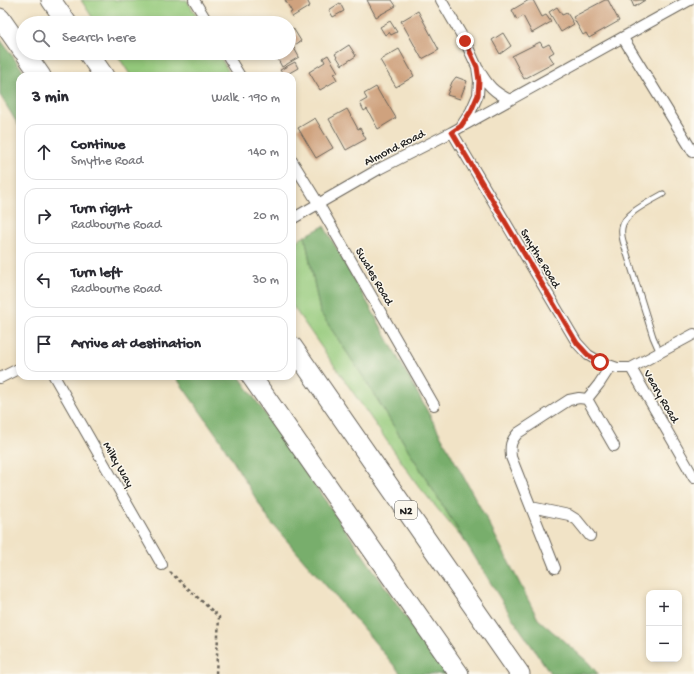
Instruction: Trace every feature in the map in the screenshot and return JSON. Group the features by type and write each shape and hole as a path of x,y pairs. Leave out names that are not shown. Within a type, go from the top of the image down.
{"highway":[{"path":"51,0 62,16"},
{"path":"0,18 16,41"},
{"path":"30,60 38,72"},
{"path":"93,60 101,72"},
{"name":"N2","path":"296,352 520,674"},
{"path":"254,380 460,674"}],"street":[{"path":"194,0 204,16"},
{"path":"442,0 465,41 483,78 496,93 510,100"},
{"name":"Almond Road","path":"296,217 379,169 452,132 690,0"},
{"path":"623,38 693,152"},
{"path":"230,60 238,72"},
{"path":"461,126 471,111 478,95 479,81 477,67"},
{"name":"Smythe Road","path":"452,132 577,343 588,355 600,362 617,368 631,368"},
{"name":"Swales Road","path":"296,168 434,404"},
{"path":"631,368 694,334"},
{"path":"587,399 599,384 610,366"},
{"name":"Veary Road","path":"631,368 694,478"},
{"path":"0,378 16,370"},
{"name":"Milky Way","path":"56,380 162,565"},
{"path":"555,568 511,457 511,444 513,438 518,433 569,400 579,398 587,399"},
{"path":"587,399 614,446"},
{"path":"531,507 569,515 577,520 590,536"}],"lane":[{"path":"660,353 650,329 621,234 623,223 629,216 663,194"}],"path":[{"path":"162,565 219,617 216,674"}],"green space":[{"path":"81,0 187,0 196,16 91,16"},
{"path":"0,39 24,72 16,72 16,121 0,95"},
{"path":"121,60 222,60 229,72 128,72"},
{"path":"324,226 485,516 538,619 588,662 598,674 551,674 513,619 364,378 320,312 305,236"},
{"path":"305,236 320,312 364,378 465,542 417,484 296,311 296,242"},
{"path":"178,380 242,380 447,674 401,674 269,520 219,438"}],"building":[{"path":"285,0 307,0 310,6 294,16 292,16 290,13 292,12"},
{"path":"367,0 392,0 396,6 376,17"},
{"path":"529,0 533,0 542,17 546,15 551,22 532,33 523,16 517,20 512,10"},
{"path":"605,0 608,0 619,21 589,38 586,33 583,35 573,17"},
{"path":"631,0 645,0 634,7"},
{"path":"340,3 344,11 333,17 329,10"},
{"path":"557,7 562,15 567,13 574,24 561,32 549,12"},
{"path":"418,11 439,50 422,59 401,21"},
{"path":"390,21 397,32 391,35 389,32 385,35 380,27"},
{"path":"296,33 301,41 296,44"},
{"path":"503,33 511,46 500,54 492,40"},
{"path":"540,42 543,47 549,44 554,52 549,55 554,63 524,79 512,56"},
{"path":"349,45 356,56 342,65 335,54"},
{"path":"399,49 414,76 396,87 380,60"},
{"path":"296,52 299,57 296,59"},
{"path":"328,55 338,72 334,74 337,80 320,90 309,72 325,62 323,58"},
{"path":"278,60 294,60 282,67"},
{"path":"295,62 298,68 291,72 281,72 280,70"},
{"path":"456,77 467,81 460,99 447,95 452,82"},
{"path":"376,87 396,118 378,129 367,109 364,111 360,103 367,99 364,94"},
{"path":"347,109 358,129 360,128 366,139 346,150 329,119"},
{"path":"315,118 333,148 316,158 298,128"}],"route":[{"path":"465,41 477,67 479,81 478,95 471,111 461,126 452,132 577,343 588,355 600,362"}]}
